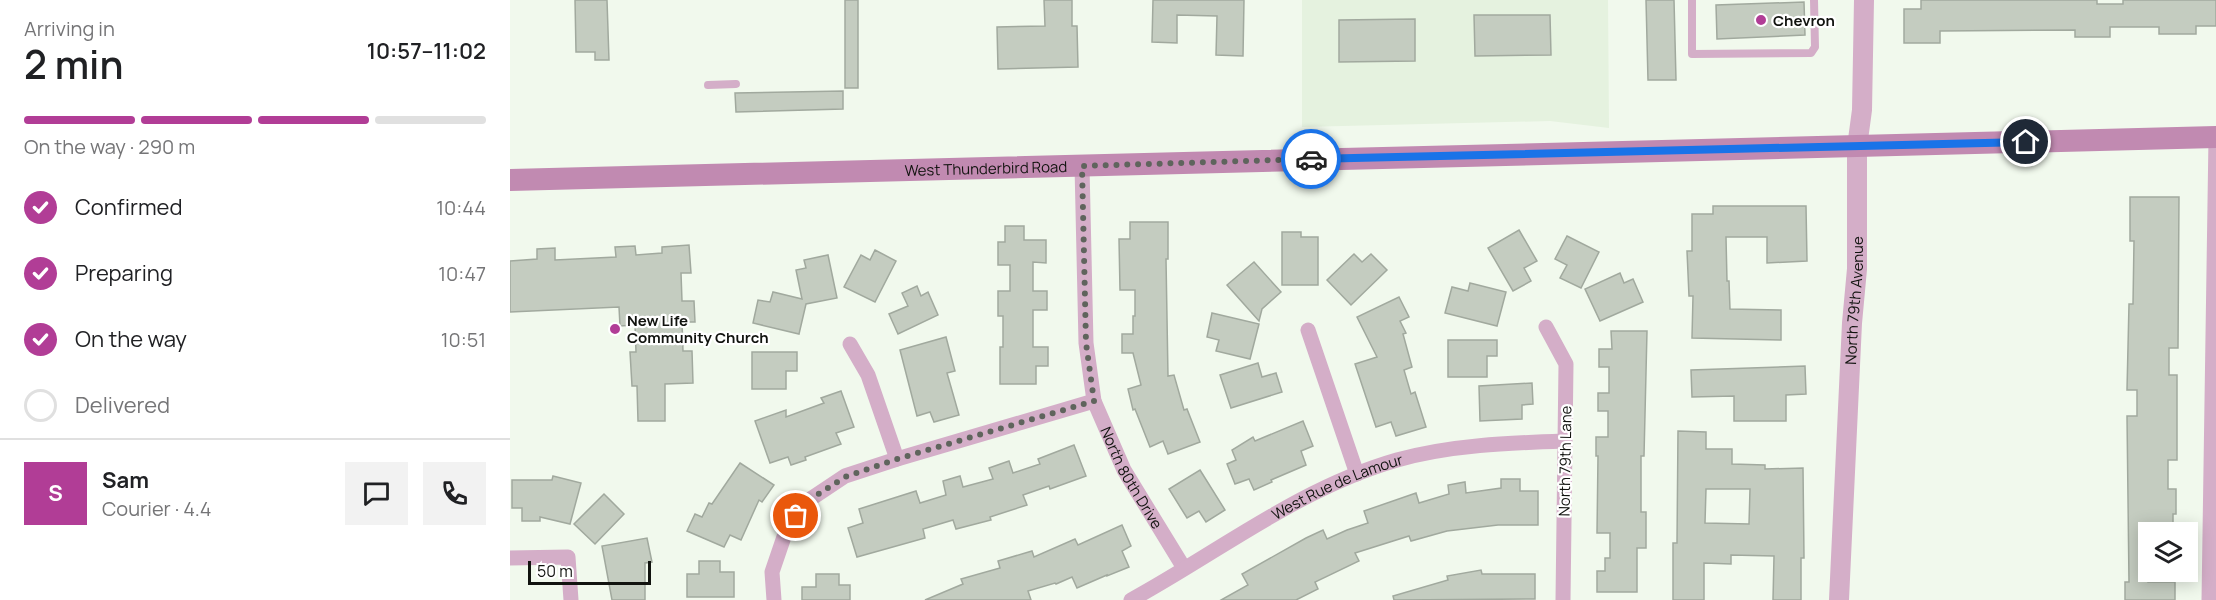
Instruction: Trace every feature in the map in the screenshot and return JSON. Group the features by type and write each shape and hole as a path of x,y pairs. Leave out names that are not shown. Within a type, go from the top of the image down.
{"main road":[{"name":"West Thunderbird Road","path":"510,180 2216,137"}],"street":[{"name":"North 79th Avenue","path":"1839,600 1852,323 1857,269 1857,147 1862,110 1864,0"},
{"path":"2210,600 2213,542 2216,137"},
{"name":"North 80th Drive","path":"1082,166 1086,343 1094,401 1124,470 1184,568"},
{"name":"North 79th Lane","path":"1546,327 1566,364 1563,600"},
{"path":"1308,330 1357,474"},
{"path":"850,344 868,375 897,459"},
{"path":"774,600 772,572 786,531 806,502 845,477 897,459 1094,401"},
{"name":"West Rue de Lamour","path":"1131,600 1268,517 1357,474 1396,460 1433,451 1496,443 1564,441"},
{"path":"510,558 568,557 571,600"}],"lane":[{"path":"1692,0 1692,54 1811,53 1815,47 1814,0"},
{"path":"708,85 736,84"}],"shaded area":[{"path":"1302,0 1608,0 1609,128 1550,121 1302,127"}],"building":[{"path":"575,0 607,0 609,60 595,60 595,52 576,52"},
{"path":"845,0 858,0 858,88 845,88"},
{"path":"1044,0 1072,0 1072,26 1077,26 1078,67 998,69 997,27 1045,26"},
{"path":"1153,0 1244,0 1243,56 1216,55 1217,16 1177,15 1177,43 1152,42"},
{"path":"1646,0 1674,0 1676,80 1648,80"},
{"path":"1921,0 2097,0 2097,4 2123,4 2123,0 2216,0 2216,26 2196,26 2196,34 2159,34 2159,27 2110,27 2110,37 2075,37 2075,30 1940,31 1940,43 1904,43 1904,9 1921,9"},
{"name":"Chevron","path":"1804,2 1805,35 1717,39 1716,5"},
{"path":"1474,15 1550,15 1551,55 1475,56"},
{"path":"1415,19 1415,61 1339,62 1339,20"},
{"path":"843,91 843,109 736,112 735,93"},
{"path":"2130,197 2179,197 2178,348 2169,348 2169,375 2177,375 2177,460 2168,460 2168,489 2176,489 2176,514 2173,514 2173,522 2138,522 2138,582 2175,582 2175,600 2125,600 2125,582 2129,582 2127,416 2137,416 2137,390 2127,390 2129,304 2133,304 2134,241 2130,241"},
{"path":"1713,206 1806,206 1807,261 1767,263 1767,237 1726,237 1730,309 1781,310 1781,340 1692,338 1693,296 1689,296 1687,251 1692,251 1692,214 1713,214"},
{"path":"1130,222 1168,222 1168,259 1166,259 1168,376 1174,375 1184,410 1187,409 1200,442 1168,454 1163,441 1150,447 1135,409 1133,410 1128,389 1141,385 1133,353 1122,353 1122,334 1133,334 1133,316 1135,316 1135,290 1120,290 1119,239 1130,239"},
{"path":"1005,226 1024,226 1024,240 1046,240 1046,263 1033,262 1033,291 1047,291 1047,310 1033,310 1033,347 1048,347 1048,366 1036,366 1036,384 1000,384 1003,316 998,316 998,291 1010,291 1010,265 998,265 998,242 1005,242"},
{"path":"1519,230 1537,261 1524,268 1531,281 1513,291 1488,248"},
{"path":"1282,232 1301,232 1301,237 1318,237 1318,285 1282,285"},
{"path":"1567,236 1599,252 1581,288 1560,278 1567,265 1555,259"},
{"path":"689,245 691,273 681,273 682,301 694,301 695,322 682,322 683,351 692,351 693,383 665,384 665,421 638,421 637,386 632,386 630,352 636,352 635,325 620,326 619,307 510,312 510,261 537,259 537,249 555,248 555,260 616,257 615,247 635,246 636,255 662,253 662,247"},
{"path":"875,250 896,261 875,302 844,287 861,255 870,260"},
{"path":"1354,254 1362,262 1371,254 1387,270 1351,305 1327,280"},
{"path":"828,255 837,298 806,304 799,334 753,323 758,300 770,302 773,292 802,299 796,270 806,268 804,260"},
{"path":"1254,262 1281,292 1262,309 1259,321 1227,285"},
{"path":"1620,273 1624,283 1633,279 1643,302 1600,321 1585,289"},
{"path":"1470,283 1506,292 1497,326 1445,313 1452,287 1468,291"},
{"path":"917,286 921,296 928,292 938,315 898,334 889,314 908,306 902,293"},
{"path":"1399,297 1409,317 1400,321 1406,333 1403,334 1412,367 1404,370 1411,394 1415,392 1426,427 1396,436 1391,422 1376,427 1355,364 1377,357 1357,317"},
{"path":"1212,313 1259,324 1250,359 1216,351 1219,340 1207,337"},
{"path":"1611,331 1647,331 1644,456 1641,456 1641,512 1646,512 1646,548 1637,548 1637,592 1597,592 1597,571 1605,571 1605,558 1610,558 1610,533 1597,533 1598,456 1596,456 1596,437 1608,437 1608,411 1598,411 1598,393 1609,393 1609,367 1599,367 1599,349 1612,349"},
{"path":"946,337 955,371 947,373 959,415 934,422 930,412 917,416 900,350"},
{"path":"1448,340 1497,340 1497,356 1487,356 1487,377 1448,377"},
{"path":"752,352 797,352 797,371 786,371 786,389 752,389"},
{"path":"1258,363 1262,377 1276,373 1282,392 1231,408 1220,375"},
{"path":"1805,366 1806,394 1786,395 1786,421 1734,421 1734,396 1692,397 1691,370"},
{"path":"1532,383 1533,404 1522,405 1522,419 1480,421 1479,386"},
{"path":"841,391 854,427 836,433 841,444 805,457 806,460 791,465 788,457 770,463 755,421 786,410 786,417 824,403 821,398"},
{"path":"1303,421 1313,446 1301,451 1306,465 1254,490 1249,479 1235,484 1227,464 1236,460 1232,450 1253,437 1255,441"},
{"path":"1678,431 1706,432 1706,449 1732,449 1732,464 1765,465 1765,469 1803,468 1804,558 1801,558 1801,600 1773,600 1774,556 1731,555 1731,564 1704,563 1704,600 1673,600 1673,543 1677,543","holes":["1706,489 1750,489 1749,524 1705,523"]},
{"path":"1074,445 1086,476 1050,489 1049,486 1023,495 1027,505 990,517 991,520 956,529 953,520 923,529 925,538 857,557 848,528 863,523 859,509 916,491 920,503 946,495 943,481 960,476 963,487 993,479 989,468 1009,461 1013,473 1040,464 1038,459"},
{"path":"740,463 774,485 762,502 759,500 741,540 730,535 724,547 687,531 695,514 702,517 709,503 712,504"},
{"path":"1200,470 1225,510 1206,522 1199,511 1187,518 1169,489"},
{"path":"553,476 581,483 570,524 540,517 540,521 522,521 522,508 512,508 512,480 552,480"},
{"path":"1501,479 1520,479 1520,491 1538,491 1538,525 1498,525 1447,531 1411,541 1409,536 1355,553 1359,561 1315,582 1318,589 1296,600 1221,600 1248,585 1242,574 1306,538 1323,530 1327,539 1368,523 1364,511 1416,493 1419,503 1449,494 1448,485 1465,482 1466,493 1501,488"},
{"path":"604,494 624,514 595,544 574,524"},
{"path":"1122,525 1131,546 1122,551 1129,567 1077,588 1072,577 1056,584 1028,591 1031,600 925,600 963,584 961,579 1000,568 998,561 1032,551 1034,557 1075,539 1078,545"},
{"path":"647,538 652,562 645,563 645,600 612,600 602,546"},
{"path":"699,561 720,561 720,572 734,572 734,597 687,597 687,574 699,574"},
{"path":"1481,570 1482,574 1535,574 1535,599 1394,600 1393,596 1448,580 1447,576"},
{"path":"816,574 839,574 839,585 850,585 850,600 802,600 802,587 816,587"}],"way so far":[{"path":"796,516 806,502 845,477 897,459 1094,401 1086,343 1082,166 1311,159"}],"place":[{"name":"Chevron","path":"1761,20"},
{"name":"New Life Community Church","path":"615,329"}],"route":[{"path":"1311,159 2026,142"}]}
